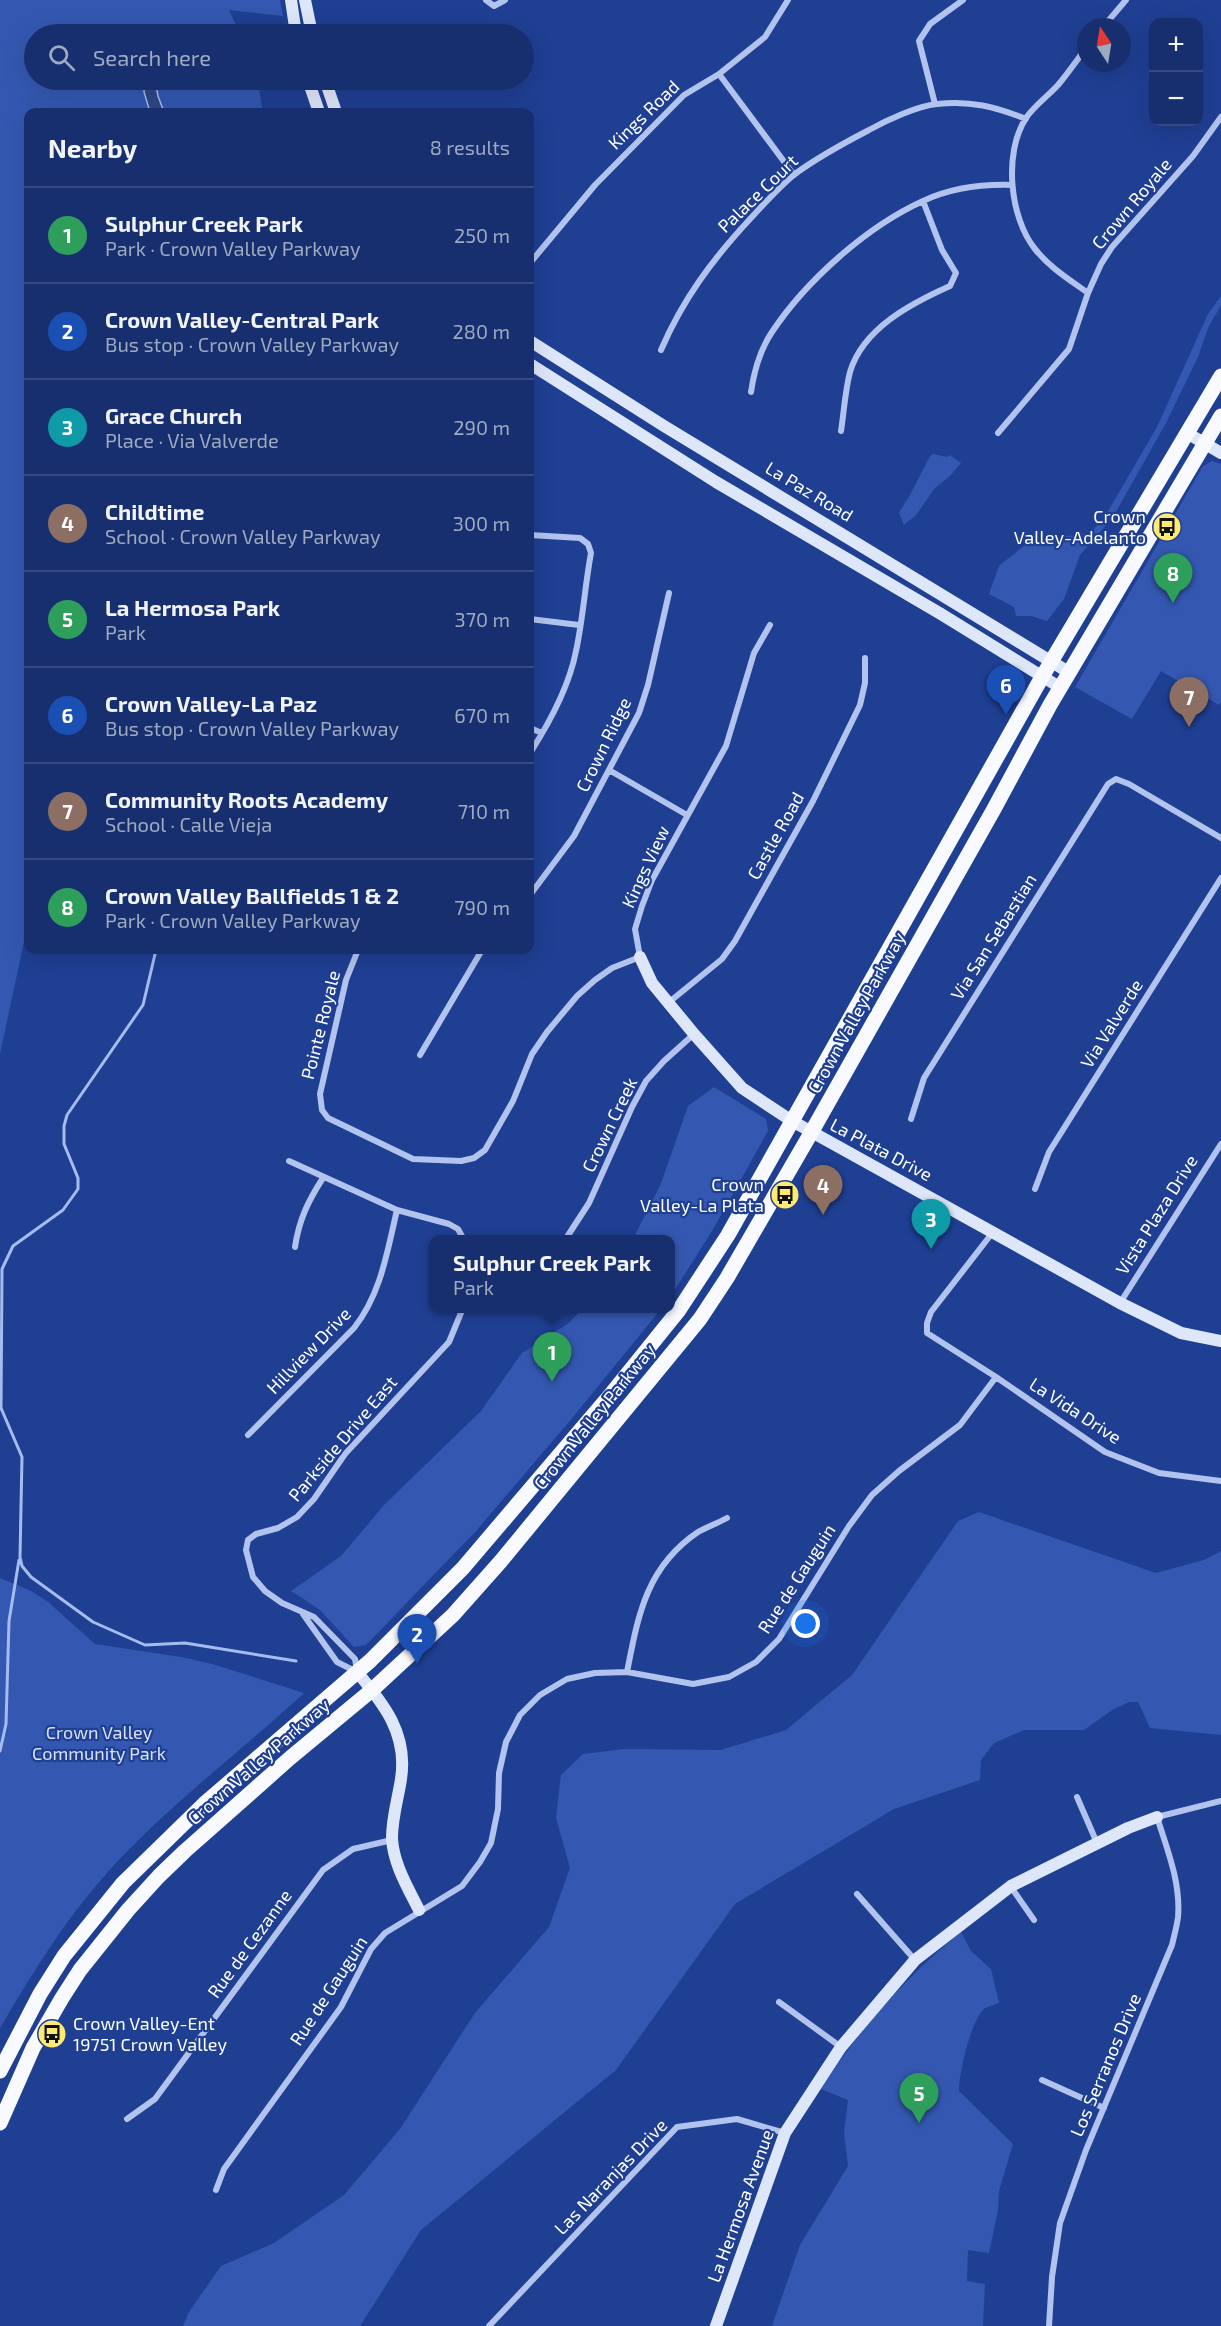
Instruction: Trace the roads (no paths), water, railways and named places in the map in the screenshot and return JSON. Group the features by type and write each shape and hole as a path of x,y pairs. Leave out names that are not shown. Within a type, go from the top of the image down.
{"main road":[{"name":"Crown Valley Parkway","path":"0,2071 40,1994 64,1956 123,1883 204,1804 357,1672 464,1568 673,1318 728,1235 1042,676 1221,376"},
{"name":"Crown Valley Parkway","path":"0,2124 33,2048 62,1998 80,1970 128,1910 185,1851 429,1639 477,1588 687,1336 727,1278 811,1133 1060,688 1221,416"}],"street":[{"path":"291,0 295,24"},
{"path":"305,0 310,24"},
{"path":"486,0 494,6 505,0"},
{"name":"Kings Road","path":"534,258 596,185 684,95 719,74 765,37 788,0"},
{"path":"935,104 919,41 930,24 963,0"},
{"path":"1111,18 1126,0"},
{"path":"1077,60 1026,119 1016,146 1012,185 1016,210 1024,232 1035,249 1056,270 1088,293"},
{"path":"719,74 795,175"},
{"path":"312,90 318,108"},
{"path":"328,90 335,108"},
{"name":"Palace Court","path":"661,350 673,323 699,279 732,239 795,175 836,147 886,121 935,104 965,103 996,107 1026,119"},
{"name":"Crown Royale","path":"998,433 1069,350 1088,293 1101,264 1112,247 1193,156 1221,117"},
{"path":"751,392 754,368 771,333 803,293 848,250 890,219 923,201 954,190 984,184 1012,185"},
{"path":"841,431 850,371 856,358 873,335 886,322 950,286 955,279 956,273 942,250 923,201"},
{"name":"La Paz Road","path":"534,344 664,426 1070,673"},
{"path":"534,367 716,482 1060,688"},
{"path":"1187,433 1221,453"},
{"path":"534,535 580,538 588,544 591,553 576,651 570,673 559,702 534,746"},
{"name":"Crown Ridge","path":"534,890 574,836 639,713 648,685 669,593"},
{"path":"534,619 579,625"},
{"name":"Kings View","path":"640,957 635,929 652,880 726,746 754,653 770,625"},
{"name":"Castle Road","path":"668,1003 722,959 735,941 813,801 860,705 865,683 865,658"},
{"path":"534,730 542,733"},
{"path":"609,770 687,815"},
{"name":"Via San Sebastian","path":"911,1119 924,1078 1103,791 1116,779 1129,784 1221,838"},
{"name":"Via Valverde","path":"1035,1189 1049,1152 1221,878"},
{"name":"Pointe Royale","path":"356,954 346,980 320,1094 322,1110 328,1118 413,1159 461,1161 474,1158 485,1150 513,1101 532,1054 577,996 612,968 640,957"},
{"path":"420,1055 480,954"},
{"name":"La Plata Drive","path":"640,957 652,983 693,1034 742,1088 811,1133 1120,1303 1181,1333 1221,1341"},
{"name":"Crown Creek","path":"569,1235 589,1203 646,1081 664,1060 693,1034"},
{"name":"Vista Plaza Drive","path":"1120,1303 1221,1144"},
{"path":"289,1161 396,1210 449,1224 458,1229 462,1235"},
{"path":"295,1247 298,1225 307,1202 323,1178"},
{"name":"Hillview Drive","path":"248,1435 354,1328 366,1313 379,1285 396,1210"},
{"name":"La Vida Drive","path":"993,1232 931,1312 927,1323 927,1333 1105,1452 1159,1473 1221,1481"},
{"name":"Parkside Drive East","path":"302,1613 266,1591 253,1577 246,1550 248,1540 256,1534 278,1528 297,1517 314,1499 351,1447 449,1342 461,1313"},
{"name":"Rue de Gauguin","path":"216,2190 224,2169 341,2007 371,1949 385,1933 462,1886 480,1862 490,1843 498,1809 499,1773 506,1742 520,1714 540,1695 567,1679 595,1672 627,1672 693,1684 729,1677 756,1662 779,1639 849,1526 872,1495 899,1471 960,1425 996,1377"},
{"path":"627,1672 637,1620 648,1588 668,1558 698,1532 727,1518"},
{"path":"302,1613 337,1662 357,1672 388,1711 401,1743 401,1777 394,1810 392,1840 402,1875 419,1911"},
{"path":"302,1613 314,1617 355,1659 357,1672"},
{"path":"1077,1797 1097,1843"},
{"name":"La Hermosa Avenue","path":"716,2326 786,2133 842,2048 915,1960 1011,1886 1128,1827 1221,1800"},
{"name":"Los Serranos Drive","path":"1049,2326 1052,2277 1060,2223 1086,2150 1172,1945 1178,1918 1178,1895 1172,1866 1157,1817"},
{"name":"Rue de Cezanne","path":"127,2119 155,2099 323,1870 353,1849 392,1840"},
{"path":"1011,1886 1034,1920"},
{"path":"857,1894 915,1960"},
{"path":"779,2002 842,2048"},
{"path":"1042,2080 1104,2108"},
{"name":"Las Naranjas Drive","path":"489,2326 677,2127 737,2119 786,2133"}],"waterway":[{"path":"155,954 143,1005 67,1115 64,1126 64,1144 78,1178 78,1189 63,1210 13,1246 2,1269 1,1408 22,1457 20,1557 22,1566 31,1577 93,1622 145,1645 185,1643 296,1661"},
{"path":"0,1751 6,1724 9,1621 19,1560"}],"place":[{"name":"Crown Valley-Adelanto","path":"1167,527"},
{"name":"Crown Valley Ballfields 1 & 2","path":"1173,603"},
{"name":"Crown Valley-La Paz","path":"1006,715"},
{"name":"Community Roots Academy","path":"1189,727"},
{"name":"Crown Valley-La Plata","path":"785,1195"},
{"name":"Childtime","path":"823,1215"},
{"name":"Grace Church","path":"931,1249"},
{"name":"Sulphur Creek Park","path":"552,1382"},
{"name":"Crown Valley-Central Park","path":"417,1664"},
{"name":"Crown Valley-Ent 19751 Crown Valley","path":"52,2034"},
{"name":"La Hermosa Park","path":"919,2123"}],"park label":[{"name":"Crown Valley Community Park","path":"99,1743"}]}
